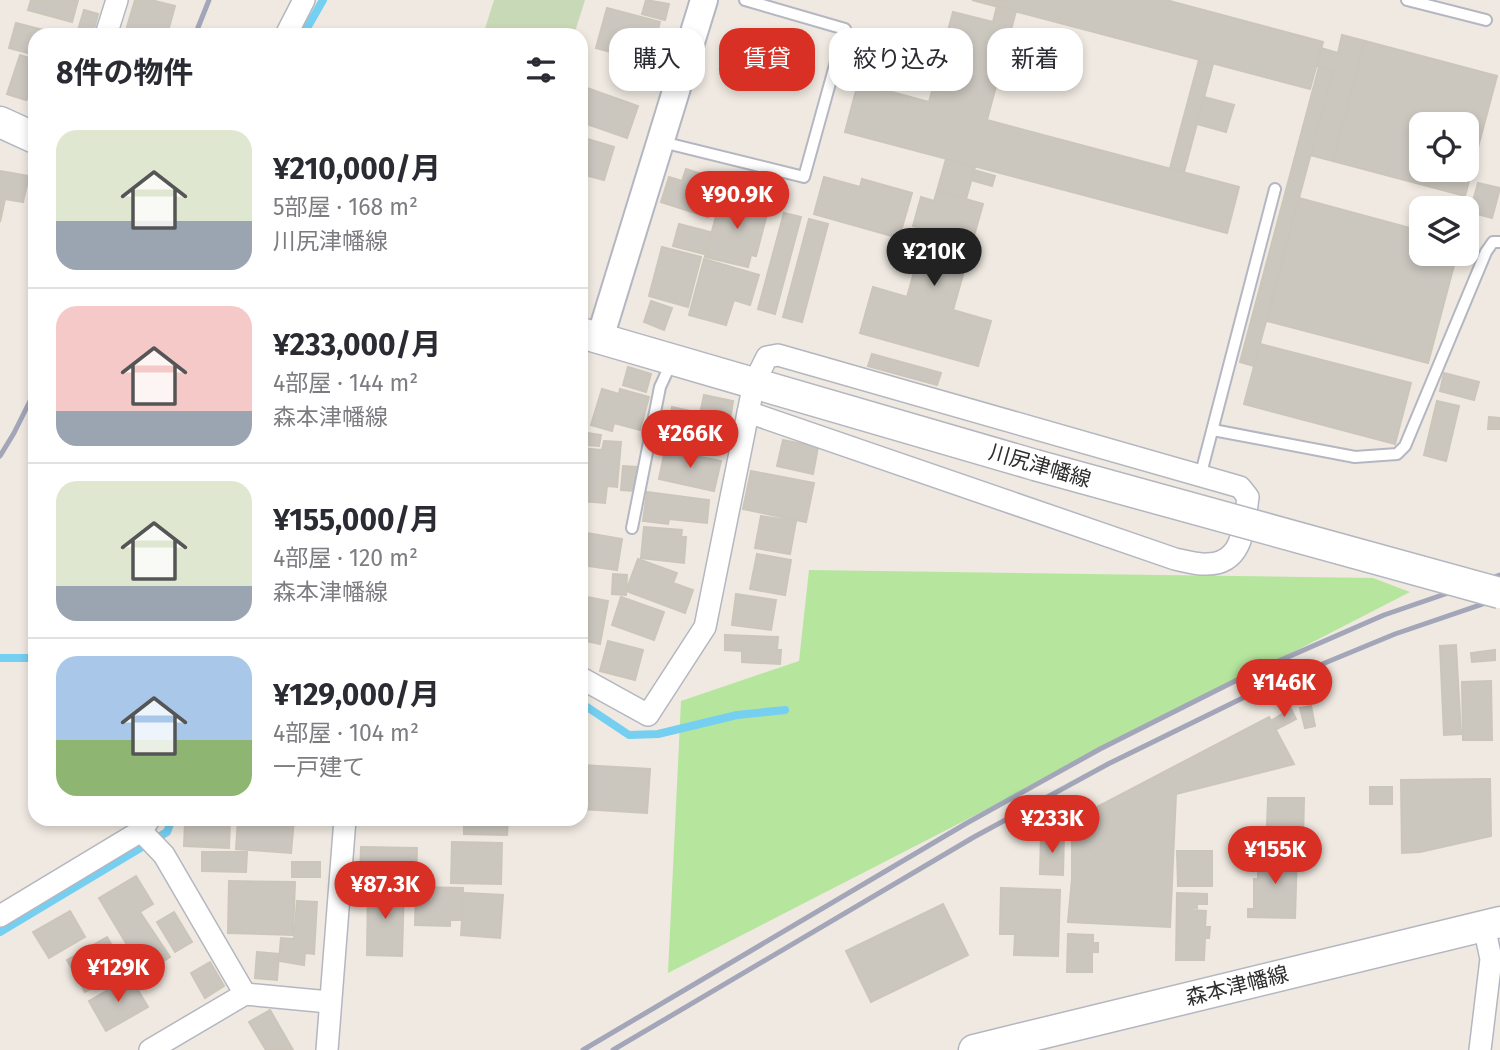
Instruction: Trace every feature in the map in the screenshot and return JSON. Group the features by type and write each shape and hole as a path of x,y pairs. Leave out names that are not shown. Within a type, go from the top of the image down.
{"main road":[{"path":"0,122 28,135"},
{"name":"川尻津幡線","path":"590,335 672,359 751,397 1035,465 1500,593"},
{"name":"森本津幡線","path":"974,1050 1492,924"}],"street":[{"path":"108,28 117,0"},
{"path":"290,28 304,0"},
{"path":"590,335 660,141 704,0"},
{"path":"588,682 648,715 705,627 751,397 766,357 778,355 1240,488 1248,497 1242,541 1231,557 1209,565 1175,559 751,397"},
{"path":"327,1050 344,826"},
{"path":"0,916 145,828 164,855 245,994"},
{"path":"1479,1050 1491,959 1492,924"},
{"path":"150,1050 245,994 330,1002"}],"lane":[{"path":"660,141 804,177 845,29 745,0"},
{"path":"1407,0 1486,20"},
{"path":"1200,477 1275,189"},
{"path":"1213,430 1355,457 1397,454 1405,446 1486,252 1493,243 1500,242"},
{"path":"632,528 660,387 672,359"}],"green space":[{"path":"494,0 585,0 576,28 485,28"},
{"path":"809,570 1373,578 1410,592 668,973 681,701 799,661"}],"building":[{"path":"31,0 78,0 72,22 28,10"},
{"path":"135,0 151,0 175,6 169,28 127,27"},
{"path":"646,0 669,4 665,20 642,14"},
{"path":"972,0 1166,0 1323,42 1310,89"},
{"path":"997,6 1016,11 1011,28 987,28 987,91 995,91 987,120 1239,187 1227,233 845,132 856,91 888,91 929,102 932,91 973,91 973,28 949,28 953,12 993,22"},
{"path":"607,8 660,22 658,28 609,28 609,51 596,48"},
{"path":"84,10 98,14 94,28 79,28"},
{"path":"16,23 36,28 28,28 28,53 9,48"},
{"path":"1342,35 1365,41 1333,161 1310,155 1333,71 1317,66 1321,48 1338,53"},
{"path":"1365,41 1497,76 1479,144 1479,112 1409,112 1409,181 1333,161"},
{"path":"20,55 28,58 28,98 26,100 7,94"},
{"path":"1199,60 1213,64 1184,172 1170,168"},
{"path":"1319,67 1333,71 1254,366 1240,362"},
{"path":"588,88 638,106 627,138 588,124"},
{"path":"1204,97 1234,105 1226,132 1197,124"},
{"path":"588,139 614,147 604,180 588,176"},
{"path":"946,159 975,167 966,199 937,191"},
{"path":"686,169 720,180 708,217 661,202 669,177 682,181"},
{"path":"974,170 995,176 992,186 971,180"},
{"path":"0,171 28,176 23,202 5,199 0,222"},
{"path":"824,177 860,187 862,179 912,193 899,238 814,214"},
{"path":"1412,182 1469,182 1465,196"},
{"path":"1478,183 1500,188 1492,218 1479,214 1479,196 1474,196"},
{"path":"937,191 983,204 953,310 991,321 978,366 860,333 873,287 907,297 926,230 913,226 921,197 934,201"},
{"path":"722,194 769,206 756,256 751,255 748,267 705,257"},
{"path":"1299,198 1409,228 1409,266 1454,266 1428,363 1267,321"},
{"path":"784,213 801,217 775,314 758,309"},
{"path":"809,219 828,224 802,322 783,317"},
{"path":"679,224 710,232 704,254 673,246"},
{"path":"662,247 701,257 688,307 649,296"},
{"path":"704,259 759,275 750,305 734,300 726,325 689,315"},
{"path":"651,301 672,308 664,330 644,322"},
{"path":"1260,344 1411,383 1395,444 1244,404"},
{"path":"872,354 941,373 937,385 868,366"},
{"path":"628,367 651,374 646,392 623,385"},
{"path":"1444,373 1479,382 1474,400 1440,391"},
{"path":"602,389 619,394 620,389 649,397 640,430 614,423 612,431 591,425"},
{"path":"704,395 733,401 730,420 700,414"},
{"path":"1437,401 1459,406 1446,461 1424,455"},
{"path":"672,407 695,412 689,442 662,436 667,412 671,413"},
{"path":"699,417 725,422 719,453 692,447"},
{"path":"1489,417 1500,418 1500,429 1488,429"},
{"path":"588,433 601,435 599,446 588,445"},
{"path":"783,440 818,447 813,474 777,466"},
{"path":"604,441 621,442 617,487 607,486 605,503 588,502 588,449 602,450"},
{"path":"665,450 721,461 714,491 659,479"},
{"path":"623,466 637,467 634,491 621,490"},
{"path":"751,471 814,483 806,522 743,509"},
{"path":"647,492 709,500 707,523 669,519 668,524 643,521"},
{"path":"761,516 796,521 790,554 755,548"},
{"path":"644,527 682,530 681,537 686,537 684,563 641,558"},
{"path":"588,533 622,539 617,570 588,566"},
{"path":"757,554 791,560 785,595 750,589"},
{"path":"638,559 677,573 673,583 693,590 685,613 626,591"},
{"path":"613,574 627,575 626,595 612,594"},
{"path":"736,594 776,600 771,630 732,625"},
{"path":"588,597 608,601 600,644 588,641"},
{"path":"621,597 664,612 654,640 612,625"},
{"path":"725,635 778,637 780,664 742,662 742,651 725,650"},
{"path":"608,641 643,650 635,680 600,671"},
{"path":"1456,645 1461,734 1444,735 1440,646"},
{"path":"1495,650 1495,660 1472,662 1471,653"},
{"path":"1491,681 1492,740 1463,740 1462,682"},
{"path":"1311,706 1315,726 1305,728 1300,708"},
{"path":"1291,709 1296,719 1277,729 1272,720"},
{"path":"1269,717 1294,764 1176,794 1170,927 1068,922 1072,879 1072,820"},
{"path":"588,765 650,769 647,813 588,809"},
{"path":"1490,779 1491,836 1420,852 1402,853 1401,780"},
{"path":"1370,787 1392,787 1392,804 1370,804"},
{"path":"1268,798 1304,798 1303,843 1280,843 1280,834 1270,834 1271,826 1267,826"},
{"path":"185,826 230,826 229,848 184,846"},
{"path":"238,826 293,826 291,853 236,849"},
{"path":"464,826 508,826 507,835 464,834"},
{"path":"1041,834 1064,835 1063,875 1040,874"},
{"path":"452,842 502,843 501,884 451,883"},
{"path":"361,847 417,848 416,881 360,880"},
{"path":"1177,851 1212,851 1212,886 1178,886"},
{"path":"1258,851 1297,852 1295,918 1248,917 1248,909 1254,909"},
{"path":"202,852 247,852 246,872 202,871"},
{"path":"292,862 320,862 320,877 292,877"},
{"path":"136,876 153,904 140,912 170,957 144,973 99,898"},
{"path":"229,881 295,882 293,935 228,933"},
{"path":"368,886 404,886 402,956 367,955"},
{"path":"416,887 463,888 462,920 450,920 450,926 415,925"},
{"path":"1001,888 1060,890 1058,956 1014,955 1015,934 1000,934"},
{"path":"464,893 503,895 500,938 461,935"},
{"path":"1177,893 1207,894 1207,904 1197,904 1197,908 1192,908 1206,911 1205,927 1210,927 1209,938 1205,938 1204,960 1176,960"},
{"path":"297,901 317,902 314,954 305,953 304,965 279,961 281,938 294,939"},
{"path":"943,904 968,955 871,1002 846,951"},
{"path":"70,911 85,937 49,958 33,932"},
{"path":"174,912 192,942 175,952 157,922"},
{"path":"1068,934 1093,935 1093,943 1098,943 1098,952 1092,952 1092,972 1067,972"},
{"path":"107,937 125,969 85,992 67,960"},
{"path":"257,952 279,954 277,980 255,978"},
{"path":"210,962 224,986 205,998 191,973"},
{"path":"130,977 148,1007 106,1031 89,1001"},
{"path":"270,1010 293,1050 266,1050 249,1022"}],"waterway":[{"path":"307,28 323,0"},
{"path":"0,658 28,658"},
{"path":"588,708 629,735 658,734 737,715 785,710"},
{"path":"0,932 167,832 169,826"}],"railway":[{"path":"198,28 209,0"},
{"path":"0,456 28,405"},
{"path":"583,1050 967,823 1100,749 1249,674 1384,615 1500,575"},
{"path":"613,1050 974,837 1108,764 1257,691 1395,634 1500,598"}]}
